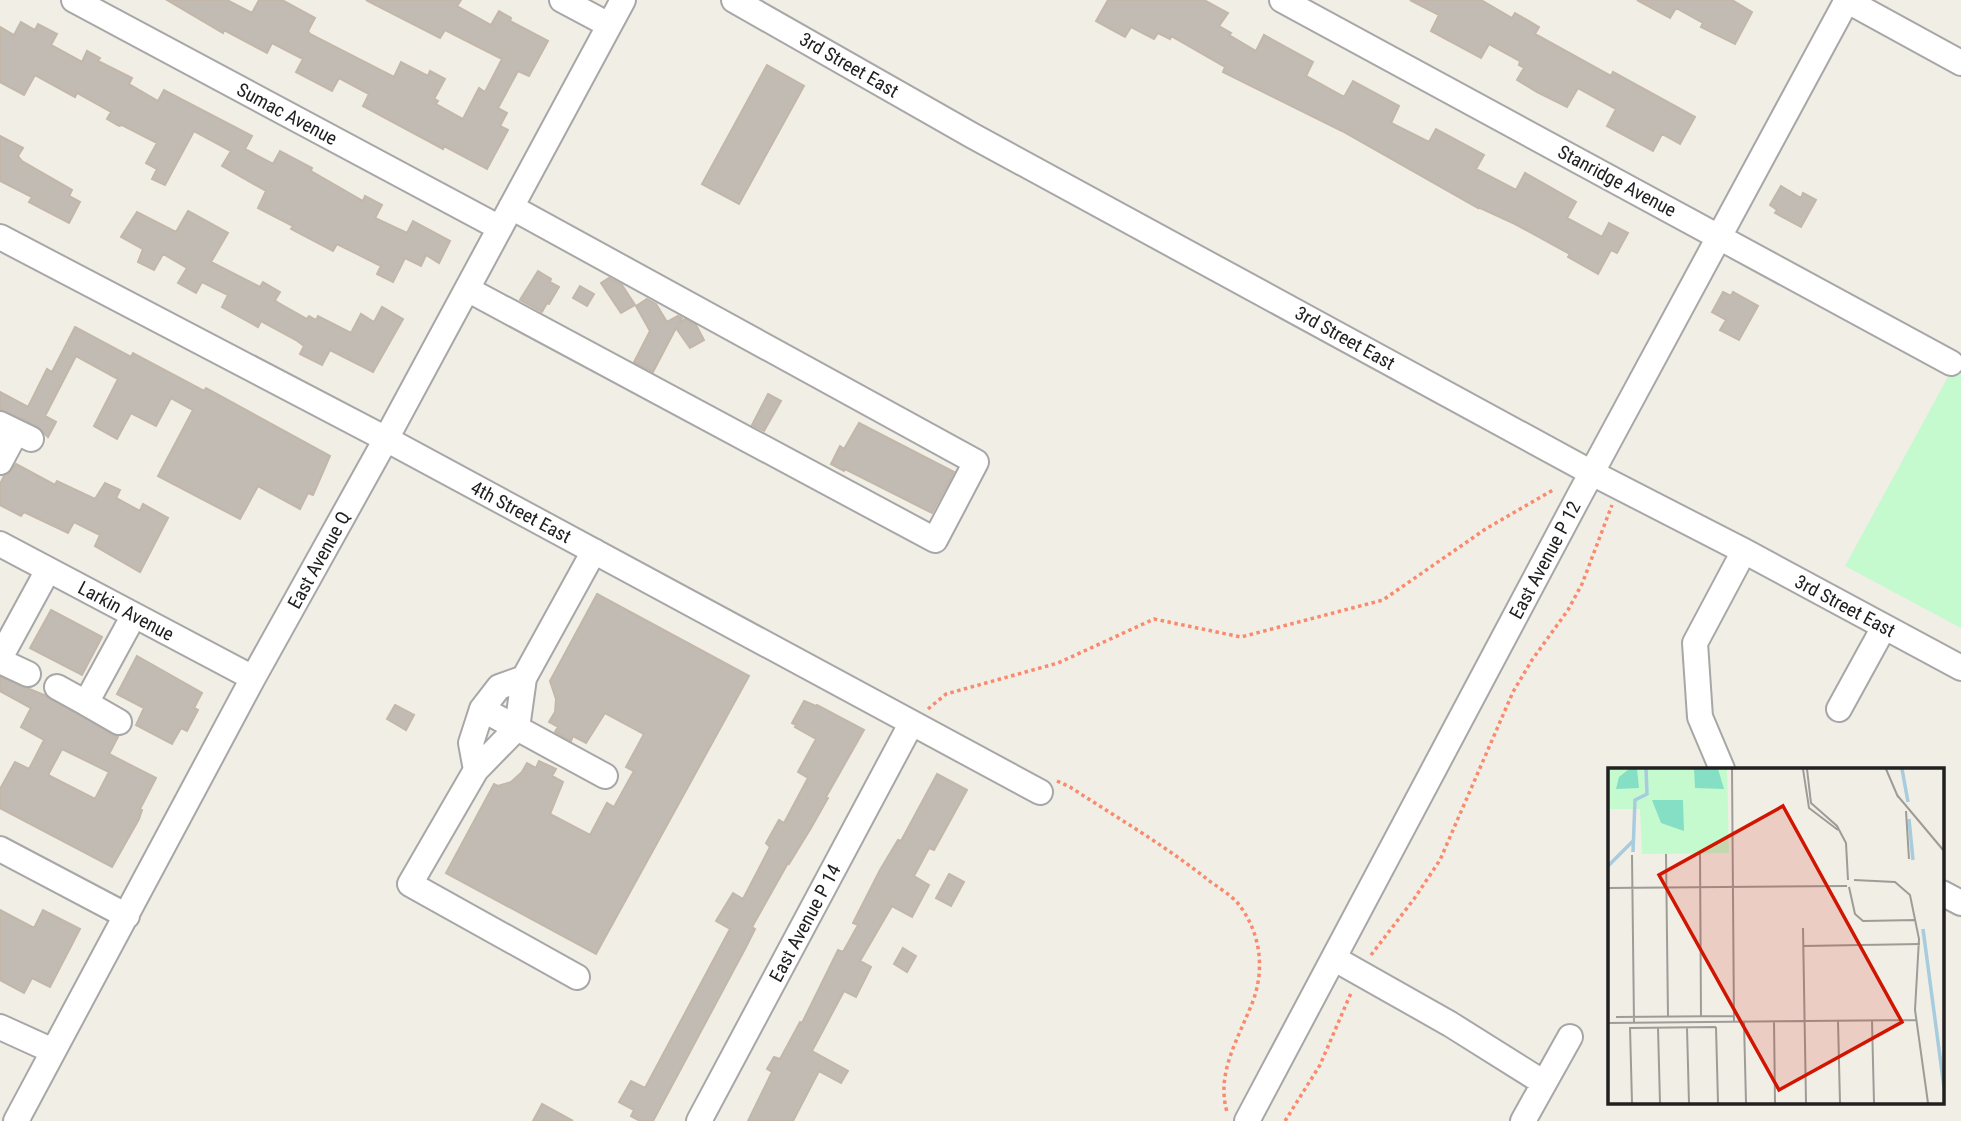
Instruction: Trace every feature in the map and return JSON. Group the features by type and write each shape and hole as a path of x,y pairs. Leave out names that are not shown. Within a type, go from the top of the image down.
{"street":[{"name":"Sumac Avenue","path":"74,0 506,218 976,462 935,540 467,289"},
{"path":"562,0 609,24"},
{"name":"East Avenue Q","path":"16,1121 253,678 386,439 623,0"},
{"name":"3rd Street East","path":"734,0 974,136 1592,473 1961,668"},
{"name":"Stanridge Avenue","path":"1282,0 1951,363"},
{"path":"1846,0 1961,63"},
{"name":"East Avenue P 12","path":"1247,1121 1846,0"},
{"name":"4th Street East","path":"0,237 386,439 1040,792"},
{"path":"0,462 16,431"},
{"name":"Larkin Avenue","path":"0,544 253,678"},
{"path":"577,978 410,884 476,770 517,729 524,678 594,551"},
{"path":"1722,768 1700,717 1695,643 1744,551"},
{"path":"28,674 0,659 48,570"},
{"path":"86,703 134,615"},
{"path":"1839,709 1884,627"},
{"path":"476,770 471,743 482,709 499,687 524,678"},
{"path":"57,687 119,722"},
{"path":"482,709 605,776"},
{"name":"East Avenue P 14","path":"699,1121 911,724"},
{"path":"0,849 127,916"},
{"path":"1944,893 1961,903"},
{"path":"1335,959 1450,1024 1544,1083"},
{"path":"0,1027 53,1051"},
{"path":"1523,1121 1570,1037"}],"path":[{"path":"1285,1121 1320,1065 1359,973 1414,900 1440,860 1513,692 1568,610 1582,584 1619,487"},
{"path":"911,724 946,694 1058,663 1154,619 1241,637 1383,600 1487,528 1553,490"},
{"path":"1040,792 1053,781 1070,787 1179,857 1239,904 1246,916 1261,958 1258,989 1224,1072 1223,1094 1230,1121"}],"green space":[{"path":"1961,353 1961,628 1845,566"}],"building":[{"path":"167,0 227,0 252,13 259,0 282,0 315,18 308,31 310,34 394,77 401,62 428,76 430,71 445,79 434,99 438,101 436,104 463,119 479,88 485,92 502,59 445,30 440,38 366,0 461,0 457,6 491,25 499,11 511,18 510,21 548,41 529,76 518,71 498,108 507,113 500,126 508,130 487,169 363,106 369,94 339,78 332,91 296,72 303,59 272,43 267,53 224,30 223,33"},
{"path":"1108,0 1204,0 1228,13 1219,26 1256,51 1264,35 1313,62 1306,76 1344,97 1353,81 1399,106 1391,123 1429,142 1436,129 1484,155 1476,169 1516,190 1525,173 1576,202 1567,218 1602,237 1609,223 1628,233 1617,253 1611,250 1598,274 1568,257 1570,254 1515,224 1478,208 1342,131 1223,72 1225,67 1171,36 1170,39 1158,33 1154,39 1131,27 1125,37 1096,21"},
{"path":"1410,0 1481,0 1512,18 1515,13 1539,27 1535,34 1611,76 1613,72 1695,117 1680,144 1662,134 1653,151 1607,126 1616,109 1578,88 1567,107 1537,92 1517,80 1524,68 1519,65 1520,61 1489,44 1481,58 1431,31 1439,15"},
{"path":"1637,0 1732,0 1752,12 1735,44 1701,27 1703,23 1676,8 1670,18"},
{"path":"21,22 35,30 38,24 57,34 51,45 82,62 87,51 100,58 98,61 132,78 129,84 158,101 164,90 252,136 245,149 273,164 280,151 363,201 365,196 382,205 375,218 407,233 413,221 450,241 439,263 426,255 421,266 405,258 393,282 377,274 381,266 337,244 333,251 291,229 293,226 258,208 266,191 222,166 231,151 194,131 165,185 152,179 157,169 146,163 157,143 107,119 111,112 77,93 75,97 35,75 24,95 0,82 0,27 14,35"},
{"path":"767,65 804,86 739,204 702,184"},
{"path":"0,136 23,148 18,156 22,161 72,190 69,196 80,202 69,223 29,202 32,197 0,181"},
{"path":"1781,186 1801,198 1803,193 1816,200 1801,227 1775,213 1777,210 1770,205"},
{"path":"188,211 228,233 211,262 260,287 263,282 280,292 275,300 277,302 307,319 309,316 316,320 318,316 351,333 361,314 374,322 382,307 403,319 373,372 330,350 322,365 300,354 304,346 296,340 261,321 258,327 222,307 228,295 202,282 196,293 178,283 187,268 163,254 154,270 138,262 143,249 121,237 137,212 176,232"},
{"path":"538,271 559,287 542,312 520,300"},
{"path":"609,278 622,285 635,305 621,313 601,283"},
{"path":"580,286 594,294 587,306 573,298"},
{"path":"1723,292 1731,296 1733,292 1758,306 1739,340 1720,330 1726,320 1712,312"},
{"path":"647,299 656,304 667,322 678,316 682,318 679,323 685,319 696,325 704,340 690,348 676,328 653,372 634,362 650,331 636,306"},
{"path":"75,327 131,357 133,353 204,391 206,388 330,456 313,495 308,493 300,509 258,486 240,519 158,476 193,410 171,398 156,426 131,413 117,439 94,426 118,379 76,356 45,416 56,422 48,437 37,426 0,409 0,392 28,407 47,369 52,372"},
{"path":"768,394 781,401 764,431 752,425"},
{"path":"859,423 954,472 932,513 831,464 840,446 844,449"},
{"path":"16,464 55,485 57,481 95,499 105,483 120,490 116,498 140,511 143,504 168,518 140,572 95,546 100,535 74,522 68,533 24,512 21,516 0,505 0,484"},
{"path":"597,594 749,676 596,954 446,873 494,784 498,786 511,782 527,763 536,768 539,761 556,769 552,776 563,782 550,814 590,835 607,803 614,807 634,771 626,767 644,734 605,713 586,743 573,736 571,741 555,732 558,727 549,722 555,712 556,699 550,681"},
{"path":"51,610 102,637 82,675 30,648"},
{"path":"137,656 202,693 194,708 198,710 187,731 181,728 172,744 136,725 144,708 117,694"},
{"path":"0,677 44,695 118,737 109,754 156,778 140,809 139,819 112,867 0,808 0,789 15,762 29,769 44,740 21,727 31,708 0,691","holes":["62,749 109,772 95,799 48,775"]},
{"path":"804,701 864,730 811,828 752,927 755,929 746,947 653,1121 640,1121 631,1116 634,1110 619,1102 631,1081 645,1088 730,929 716,921 733,893 743,899 770,847 766,843 779,820 784,823 808,778 798,772 816,739 792,723"},
{"path":"395,705 414,715 406,730 387,719"},
{"path":"937,774 967,790 934,850 929,848 914,876 929,885 912,917 892,906 860,961 871,967 856,997 844,991 812,1051 848,1071 841,1083 819,1071 793,1121 748,1121 772,1072 767,1069 774,1057 780,1059 800,1022 802,1023 838,950 843,952 858,925 853,923 880,870 898,840 901,841"},
{"path":"949,874 964,882 951,906 936,898"},
{"path":"0,910 34,928 43,910 80,929 50,987 32,978 24,993 0,980"},
{"path":"903,948 916,956 907,972 894,964"},
{"path":"542,1104 573,1121 533,1121"}]}
